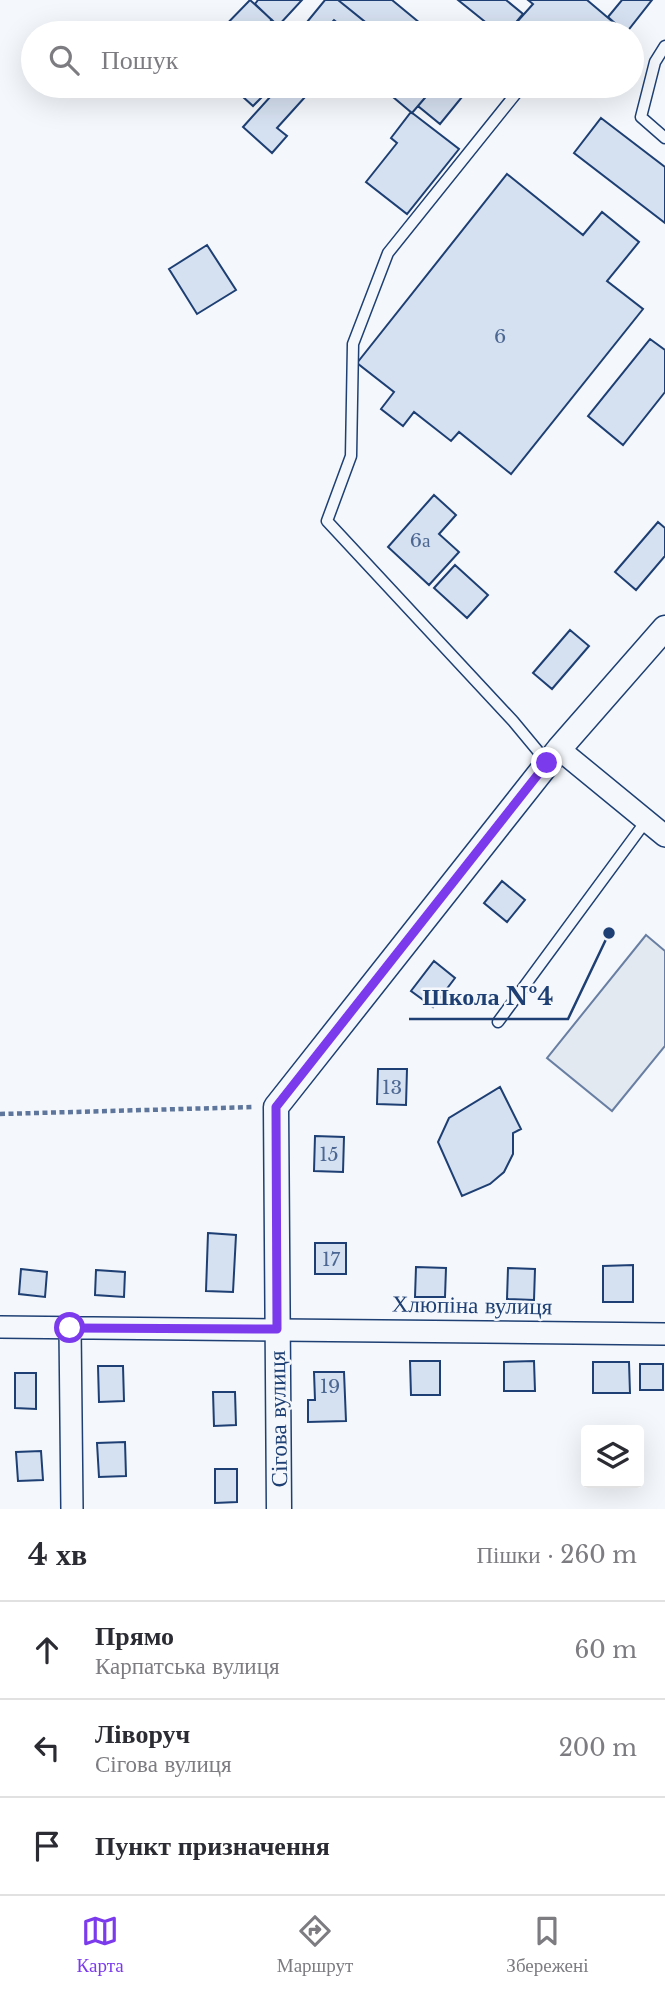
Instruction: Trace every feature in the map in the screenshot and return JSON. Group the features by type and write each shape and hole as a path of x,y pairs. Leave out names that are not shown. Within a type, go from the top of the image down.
{"street":[{"path":"276,1107 553,756 665,628"},
{"path":"553,756 665,836"},
{"name":"Сігова вулиця","path":"276,1107 279,1509"},
{"name":"Хлюпіна вулиця","path":"0,1327 665,1334"},
{"path":"70,1328 72,1509"}],"lane":[{"path":"665,46 655,62 641,117 665,138"},
{"path":"512,98 388,253 353,344 351,456 327,521 513,721 553,756"},
{"path":"498,1022 646,821"}],"path":[{"path":"0,1114 276,1107"}],"shaded area":[{"path":"646,935 665,951 665,1046 612,1111 547,1058"}],"building":[{"path":"250,0 272,20 271,21 230,21"},
{"path":"258,0 302,0 283,21 273,21 255,4"},
{"path":"325,0 338,0 364,21 334,20 308,21"},
{"path":"338,0 392,0 417,21 364,21"},
{"path":"458,0 506,0 523,14 517,21 484,21"},
{"path":"528,0 587,0 612,21 518,21 533,4"},
{"path":"622,0 652,0 635,21 612,21 608,17"},
{"path":"244,98 261,98 253,106"},
{"path":"269,98 304,98 277,128 287,136 272,153 243,127"},
{"path":"394,98 425,98 412,113"},
{"path":"425,98 461,98 440,124 418,106"},
{"path":"411,112 459,149 407,214 366,182 397,143 391,138"},
{"path":"601,118 665,167 665,223 574,153"},
{"path":"507,174 583,235 602,212 639,242 607,281 643,309 511,474 459,432 451,441 414,412 403,426 381,409 394,392 357,363"},
{"path":"207,245 236,290 197,314 169,269"},
{"path":"650,339 665,350 665,392 623,445 588,416"},
{"path":"434,495 456,515 439,534 459,552 429,585 388,547"},
{"path":"658,522 665,528 665,556 636,590 615,572"},
{"path":"455,565 488,595 467,618 434,588"},
{"path":"570,630 589,646 552,689 533,673"},
{"path":"502,881 525,900 507,922 484,903"},
{"path":"434,961 455,978 433,1007 411,991"},
{"path":"378,1069 407,1069 406,1105 377,1104"},
{"path":"500,1087 521,1129 513,1133 513,1154 504,1172 490,1184 462,1196 438,1142 449,1118"},
{"path":"315,1136 344,1137 343,1172 314,1171"},
{"path":"208,1233 236,1235 233,1292 206,1291"},
{"path":"315,1243 346,1243 346,1274 315,1274"},
{"path":"633,1265 633,1302 603,1302 603,1266"},
{"path":"416,1267 446,1268 445,1297 415,1297"},
{"path":"508,1268 535,1269 534,1300 507,1299"},
{"path":"21,1269 47,1272 45,1297 19,1294"},
{"path":"96,1270 125,1272 124,1297 95,1295"},
{"path":"410,1361 440,1361 440,1395 411,1395"},
{"path":"534,1361 535,1391 504,1391 504,1362"},
{"path":"593,1362 629,1362 630,1393 593,1393"},
{"path":"640,1364 663,1364 663,1390 640,1390"},
{"path":"98,1366 123,1366 124,1401 99,1402"},
{"path":"314,1372 344,1372 346,1421 308,1422 308,1400 315,1400"},
{"path":"15,1373 36,1373 36,1409 15,1408"},
{"path":"213,1392 235,1392 236,1425 214,1426"},
{"path":"125,1442 126,1476 99,1477 97,1443"},
{"path":"41,1451 43,1480 18,1481 16,1452"},
{"path":"215,1469 237,1469 237,1502 215,1503"}],"place":[{"name":"Школа №4","path":"609,933"}],"route":[{"path":"70,1328 277,1329 276,1107 547,763"}]}
